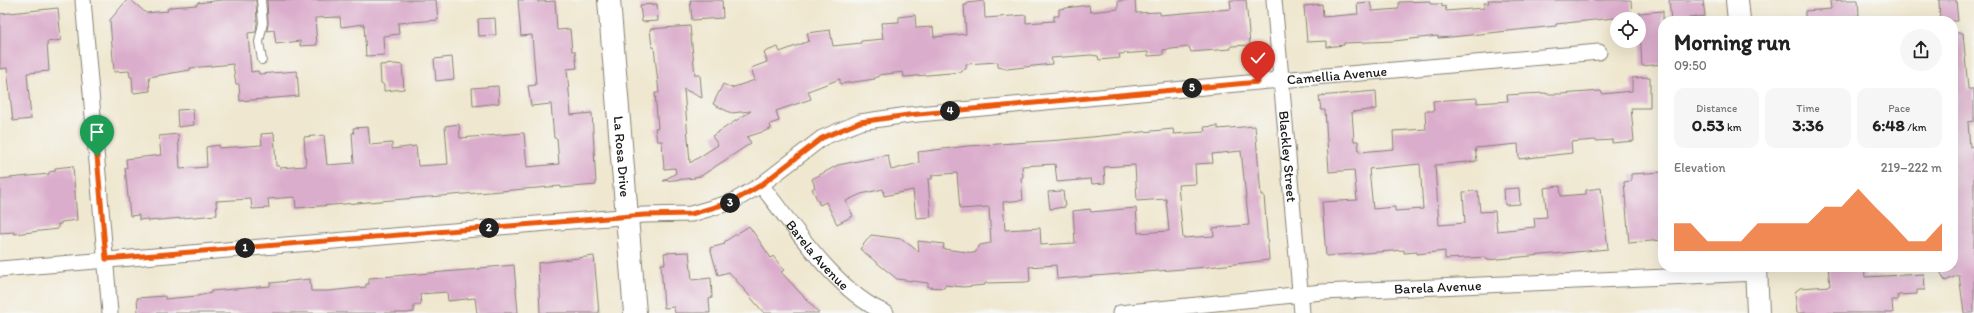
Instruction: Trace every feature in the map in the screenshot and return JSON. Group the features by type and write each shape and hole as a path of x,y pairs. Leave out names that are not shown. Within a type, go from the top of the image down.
{"street":[{"path":"83,0 110,313"},
{"name":"La Rosa Drive","path":"609,0 635,313"},
{"name":"Blackley Street","path":"1274,0 1302,313"},
{"path":"1737,0 1739,16"},
{"name":"Camellia Avenue","path":"0,269 626,216 691,214 732,202 761,185 822,138 860,122 908,115 1599,52"},
{"name":"Barela Avenue","path":"761,185 828,269 848,289 872,307 886,313"},
{"name":"Barela Avenue","path":"1120,313 1300,294 1718,272"},
{"path":"1756,272 1758,313"}],"lane":[{"path":"261,0 263,23 259,42 262,60"}],"building":[{"path":"127,0 131,0 146,13 168,11 167,9 171,7 197,5 197,3 222,0 256,0 256,32 248,33 251,72 258,71 259,74 297,71 299,96 240,101 239,84 236,84 233,64 190,68 190,70 149,77 150,91 133,93 132,77 130,77 129,71 114,72 110,20"},
{"path":"267,0 436,0 438,20 398,23 399,34 383,36 384,55 366,56 364,24 341,27 340,17 315,18 317,45 300,46 300,41 276,44 274,30 267,31"},
{"path":"518,0 538,0 538,2 555,1 557,30 570,29 572,51 575,51 577,68 567,69 571,115 592,113 596,185 561,188 561,186 296,208 295,197 268,199 269,208 252,209 251,199 216,201 217,215 148,221 148,219 139,220 139,215 130,216 125,168 127,168 126,159 161,155 159,136 178,134 180,169 207,167 206,147 219,145 219,148 262,145 261,134 274,133 276,166 279,166 280,168 306,166 304,137 324,135 327,165 354,163 353,128 368,127 370,145 392,143 392,149 416,146 418,166 448,164 445,126 459,124 460,138 524,133 527,167 559,164 557,138 554,138 551,104 531,106 528,86 536,85 532,35 521,36"},
{"path":"690,0 722,0 723,18 692,20"},
{"path":"1135,0 1136,13 1160,12 1160,15 1231,9 1230,0 1246,0 1250,45 1231,46 1231,49 1191,52 1189,47 1163,50 1163,55 1148,56 1148,52 1119,54 1120,58 1099,60 1098,56 1091,55 1051,58 1052,64 1007,69 998,67 998,62 966,64 966,69 962,70 962,72 904,77 903,72 879,75 879,77 875,77 875,79 840,84 840,79 808,91 811,99 776,111 779,121 770,124 771,129 747,137 751,143 701,176 694,177 695,178 663,181 676,173 675,168 664,169 662,141 657,141 655,128 658,128 655,93 659,93 654,47 652,47 650,29 690,26 695,75 700,75 702,98 684,89 690,163 718,145 712,136 751,111 731,113 713,104 723,84 731,88 755,80 751,68 767,62 764,52 778,47 780,52 809,41 807,33 830,30 833,46 861,43 861,41 883,39 881,23 899,22 899,17 915,15 916,28 933,27 934,37 966,34 964,5 967,5 967,3 984,1 985,18 1026,15 1026,23 1054,21 1054,16 1059,16 1059,9 1089,5 1090,12 1118,9 1118,1"},
{"path":"1488,0 1631,0 1632,12 1610,12 1610,18 1556,24 1556,26 1451,37 1438,38 1438,36 1394,41 1344,43 1344,45 1327,47 1327,41 1307,42 1304,6 1322,4 1323,17 1358,14 1357,3 1370,2 1372,11 1399,9 1399,2 1430,1 1430,4 1442,4 1442,7 1445,6 1446,11 1484,8 1484,3 1489,3"},
{"path":"1669,0 1703,0 1705,16 1671,16"},
{"path":"1858,0 1859,15 1805,16 1805,11 1831,9 1830,1"},
{"path":"1939,0 1956,0 1958,16 1940,16"},
{"path":"657,4 658,21 642,22 640,5"},
{"path":"58,8 61,40 47,42 49,71 27,73 31,119 13,121 7,68 0,69 0,14"},
{"path":"1663,11 1663,16 1658,16 1658,64 1642,66 1641,48 1646,48 1646,12"},
{"path":"495,18 496,35 479,36 478,19"},
{"path":"1958,33 1963,33 1968,89 1974,89 1974,121 1968,122 1970,147 1974,146 1974,313 1964,313 1959,275 1945,281 1940,272 1958,272"},
{"path":"452,57 454,79 436,81 434,59"},
{"path":"380,65 402,65 404,89 384,91 384,85 381,83"},
{"path":"1650,77 1650,108 1631,108 1634,141 1612,143 1612,140 1571,142 1572,153 1519,159 1518,144 1475,148 1477,161 1435,165 1439,225 1465,223 1463,192 1478,191 1480,212 1495,211 1497,231 1535,227 1534,218 1547,217 1544,188 1560,186 1561,196 1586,194 1586,190 1601,188 1608,249 1487,260 1486,257 1445,259 1445,251 1417,254 1417,252 1404,253 1404,250 1326,256 1322,202 1357,200 1354,170 1329,172 1325,110 1321,110 1319,96 1376,91 1377,109 1352,112 1354,141 1358,141 1359,152 1394,149 1393,131 1426,129 1425,111 1434,111 1433,101 1477,98 1477,103 1508,101 1507,95 1546,93 1561,94 1601,91 1602,94 1632,91 1632,78","holes":["1420,164 1423,209 1395,211 1395,207 1373,209 1369,169"]},
{"path":"498,86 499,103 473,106 472,88"},
{"path":"193,109 194,125 178,127 177,110"},
{"path":"1218,126 1218,129 1255,126 1261,195 1264,195 1269,260 1208,267 1057,279 1056,265 1029,267 1030,281 1026,282 985,283 985,285 963,287 945,285 944,288 928,287 928,283 897,279 860,249 871,235 902,239 919,252 918,241 944,244 943,249 975,253 980,245 991,243 989,207 960,209 957,173 932,175 932,179 928,179 931,217 916,218 913,190 884,196 883,189 861,194 846,201 853,216 837,224 826,202 820,205 812,189 815,187 812,179 838,165 888,155 891,170 919,163 918,152 968,146 1061,140 1173,129 1174,134 1205,132 1204,127","holes":["1241,151 1249,225 1213,228 1214,236 1183,238 1178,185 1196,184 1195,164 1213,163 1212,154","1055,164 1057,182 1091,179 1092,184 1105,183 1104,167 1135,165 1137,201 1166,199 1169,231 1138,233 1136,208 1091,212 1090,209 1073,211 1075,243 1041,245 1040,228 1005,230 1003,202 1023,200 1021,178 1023,177 1022,166"]},
{"path":"73,166 77,220 61,222 61,224 58,224 58,229 14,234 14,232 0,233 0,179 49,174 49,172 55,171 55,168"},
{"path":"1658,172 1658,240 1629,243 1624,182 1631,181 1631,174"},
{"path":"1519,188 1520,204 1505,205 1504,189"},
{"path":"1063,191 1065,207 1050,209 1048,192"},
{"path":"749,226 771,258 773,256 784,270 781,272 819,313 764,313 729,272 718,275 710,248 725,244 724,242"},
{"path":"689,252 692,280 711,278 712,298 709,299 710,313 675,313 674,307 664,308 661,264 665,264 664,253"},
{"path":"594,256 599,313 540,313 538,263"},
{"path":"514,265 518,313 477,313 475,298 448,301 447,292 420,294 421,305 414,305 414,312 408,313 138,313 137,298 165,296 165,299 197,296 211,293 211,291 270,286 270,283 310,279 311,291 329,291 366,287 366,284 369,284 369,278"},
{"path":"1829,272 1864,272 1865,277 1924,274 1925,290 1917,290 1917,294 1898,295 1898,300 1892,300 1893,313 1797,313 1795,292 1800,288 1830,286"}],"route":[{"path":"97,156 106,259 644,215 691,214 732,202 761,185 822,138 860,122 908,115 1258,82"}]}
